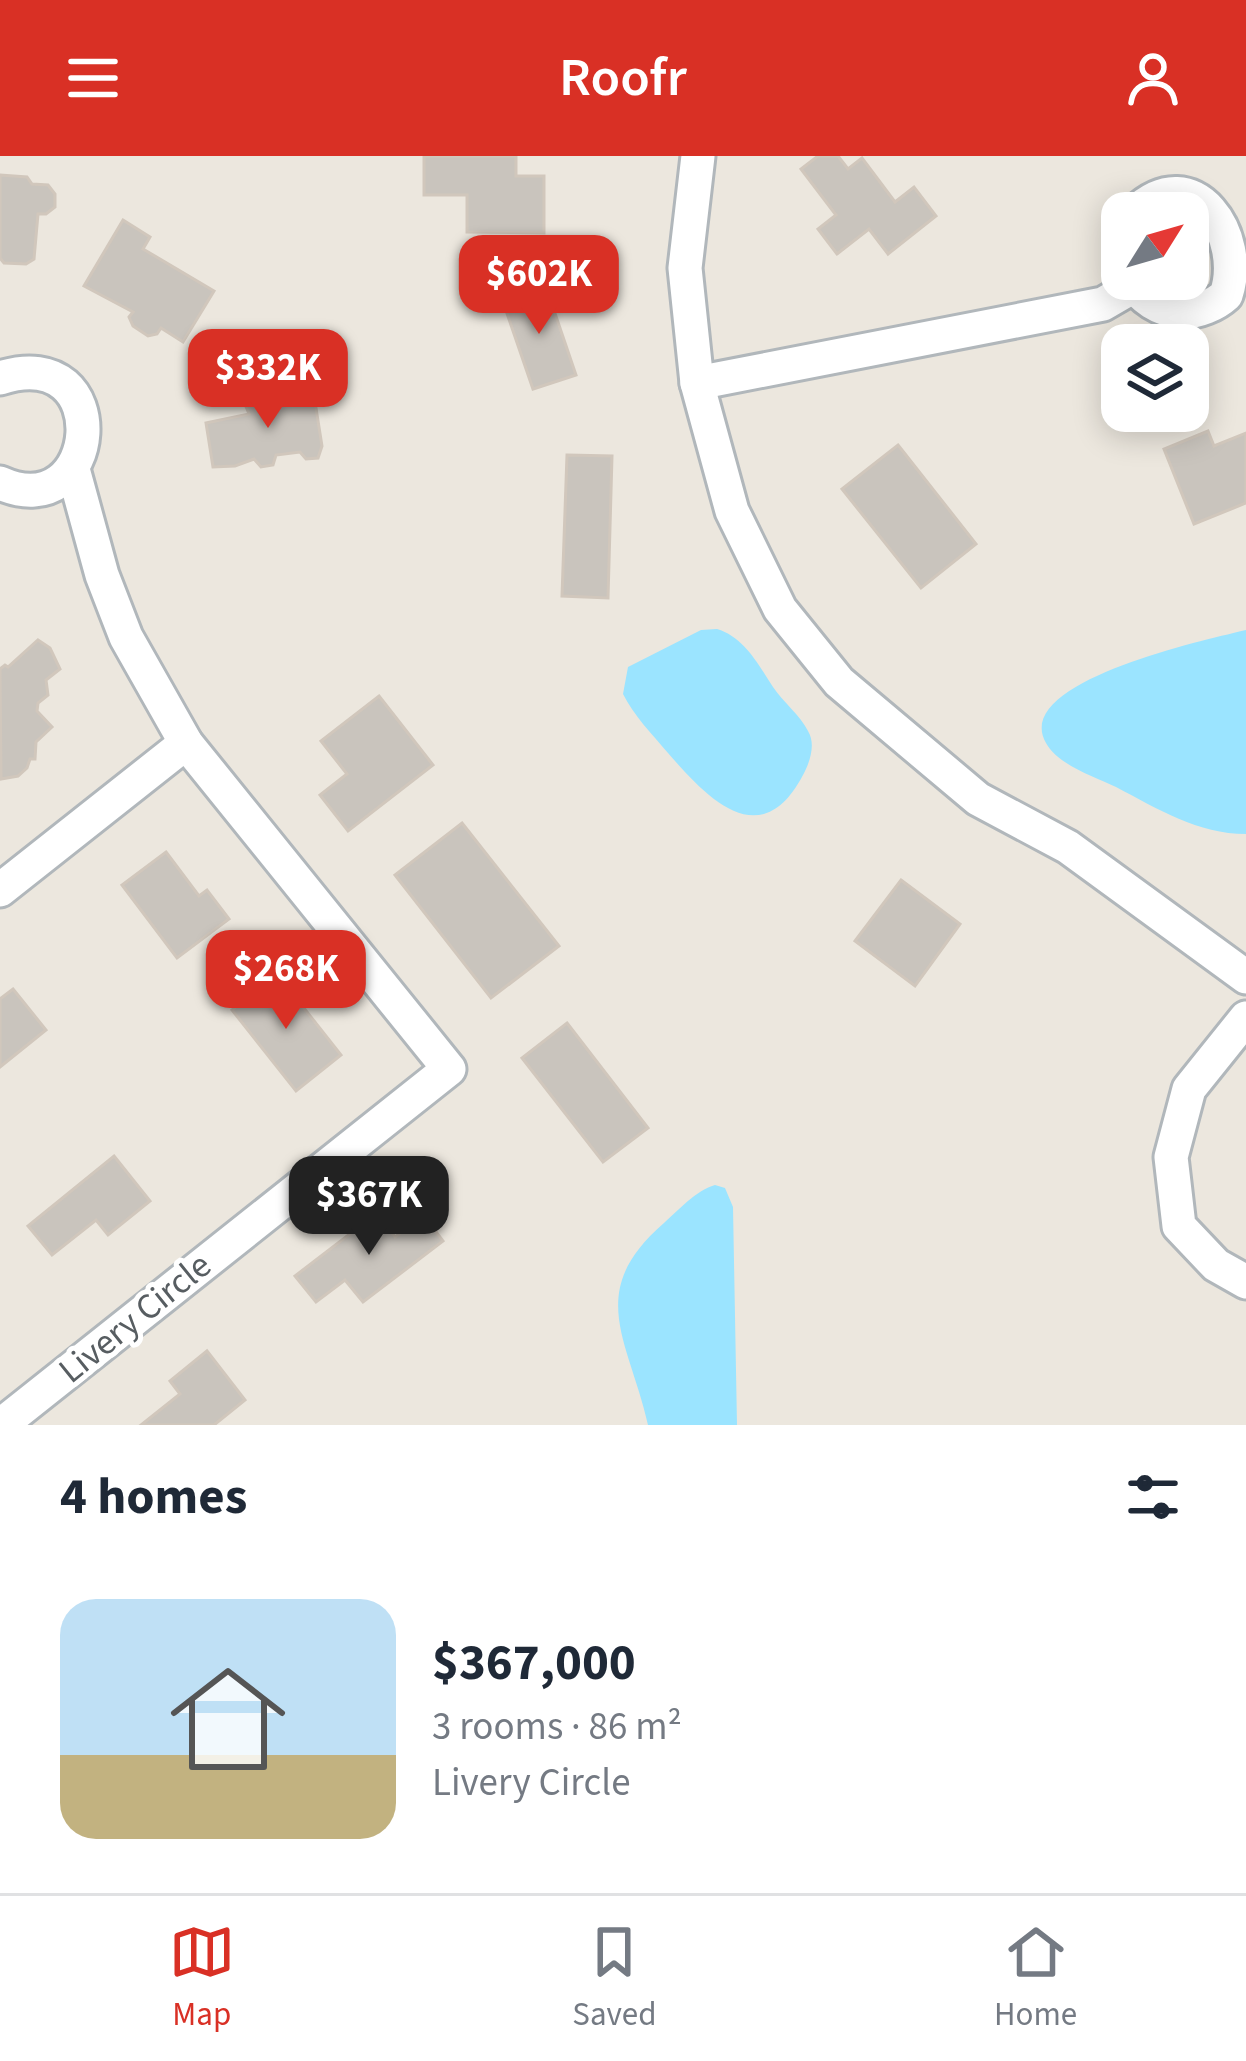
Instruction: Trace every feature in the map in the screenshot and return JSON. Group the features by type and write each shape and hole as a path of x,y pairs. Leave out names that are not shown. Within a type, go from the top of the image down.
{"street":[{"path":"698,156 685,268 697,383 732,512 780,609 838,682 978,799 1068,847 1246,976"},
{"path":"1163,192 1193,188 1204,192"},
{"path":"1148,300 1186,312 1223,298 1237,283 1246,245 1241,225 1229,208 1209,194"},
{"path":"697,383 1108,300"},
{"path":"0,378 40,373 58,381 73,394 86,431 73,469 42,488 24,490 0,483"},
{"path":"0,890 186,743 126,637 102,575 73,469"},
{"name":"Livery Circle","path":"1,1425 448,1069 186,743"},
{"path":"1246,1018 1189,1089 1172,1157 1180,1226 1216,1265 1246,1282"}],"water":[{"path":"717,629 750,652 801,719 812,742 803,775 787,799 770,812 752,815 717,801 668,753 623,694 628,667 701,630"},
{"path":"1246,630 1246,834 1211,830 1179,819 1068,764 1046,743 1043,721 1057,700 1084,682 1157,653"},
{"path":"715,1185 725,1188 733,1207 737,1425 648,1425 619,1318 625,1272 664,1223 694,1196"}],"building":[{"path":"424,156 516,156 516,176 544,176 544,233 467,232 467,195 424,195"},
{"path":"818,156 838,156 848,169 862,158 895,202 914,187 936,216 888,254 869,229 837,254 818,229 836,215 801,169"},
{"path":"0,175 27,177 32,184 48,185 55,194 55,207 38,214 34,259 26,264 4,263 0,258"},
{"path":"123,220 150,237 143,249 214,291 183,342 161,328 148,336 133,326 129,317 133,312 84,286"},
{"path":"545,284 576,375 533,389 502,299"},
{"path":"307,384 313,389 322,446 318,458 306,459 300,452 276,455 273,465 261,467 254,459 213,467 206,423 249,414 245,404 250,394 260,393 267,403 291,399 294,386"},
{"path":"1206,432 1214,446 1246,433 1246,503 1194,524 1164,449"},
{"path":"898,445 976,544 921,588 842,489"},
{"path":"567,455 612,456 608,598 562,596"},
{"path":"38,640 50,648 60,669 46,680 48,695 38,703 37,711 52,727 36,742 35,759 30,759 27,768 18,776 1,779 0,669"},
{"path":"379,696 433,765 348,831 320,795 347,774 321,741"},
{"path":"462,823 559,946 491,998 395,875"},
{"path":"166,852 199,896 207,890 229,919 177,958 122,885"},
{"path":"901,880 960,924 915,986 855,941"},
{"path":"277,974 341,1055 296,1091 232,1010"},
{"path":"13,989 46,1030 0,1067 0,999"},
{"path":"567,1023 648,1128 603,1162 522,1058"},
{"path":"114,1156 150,1201 108,1235 96,1220 52,1255 28,1226"},
{"path":"377,1213 395,1237 424,1216 443,1241 363,1302 345,1280 316,1302 295,1276"},
{"path":"207,1351 245,1400 214,1425 141,1425 180,1394 170,1381"}]}
